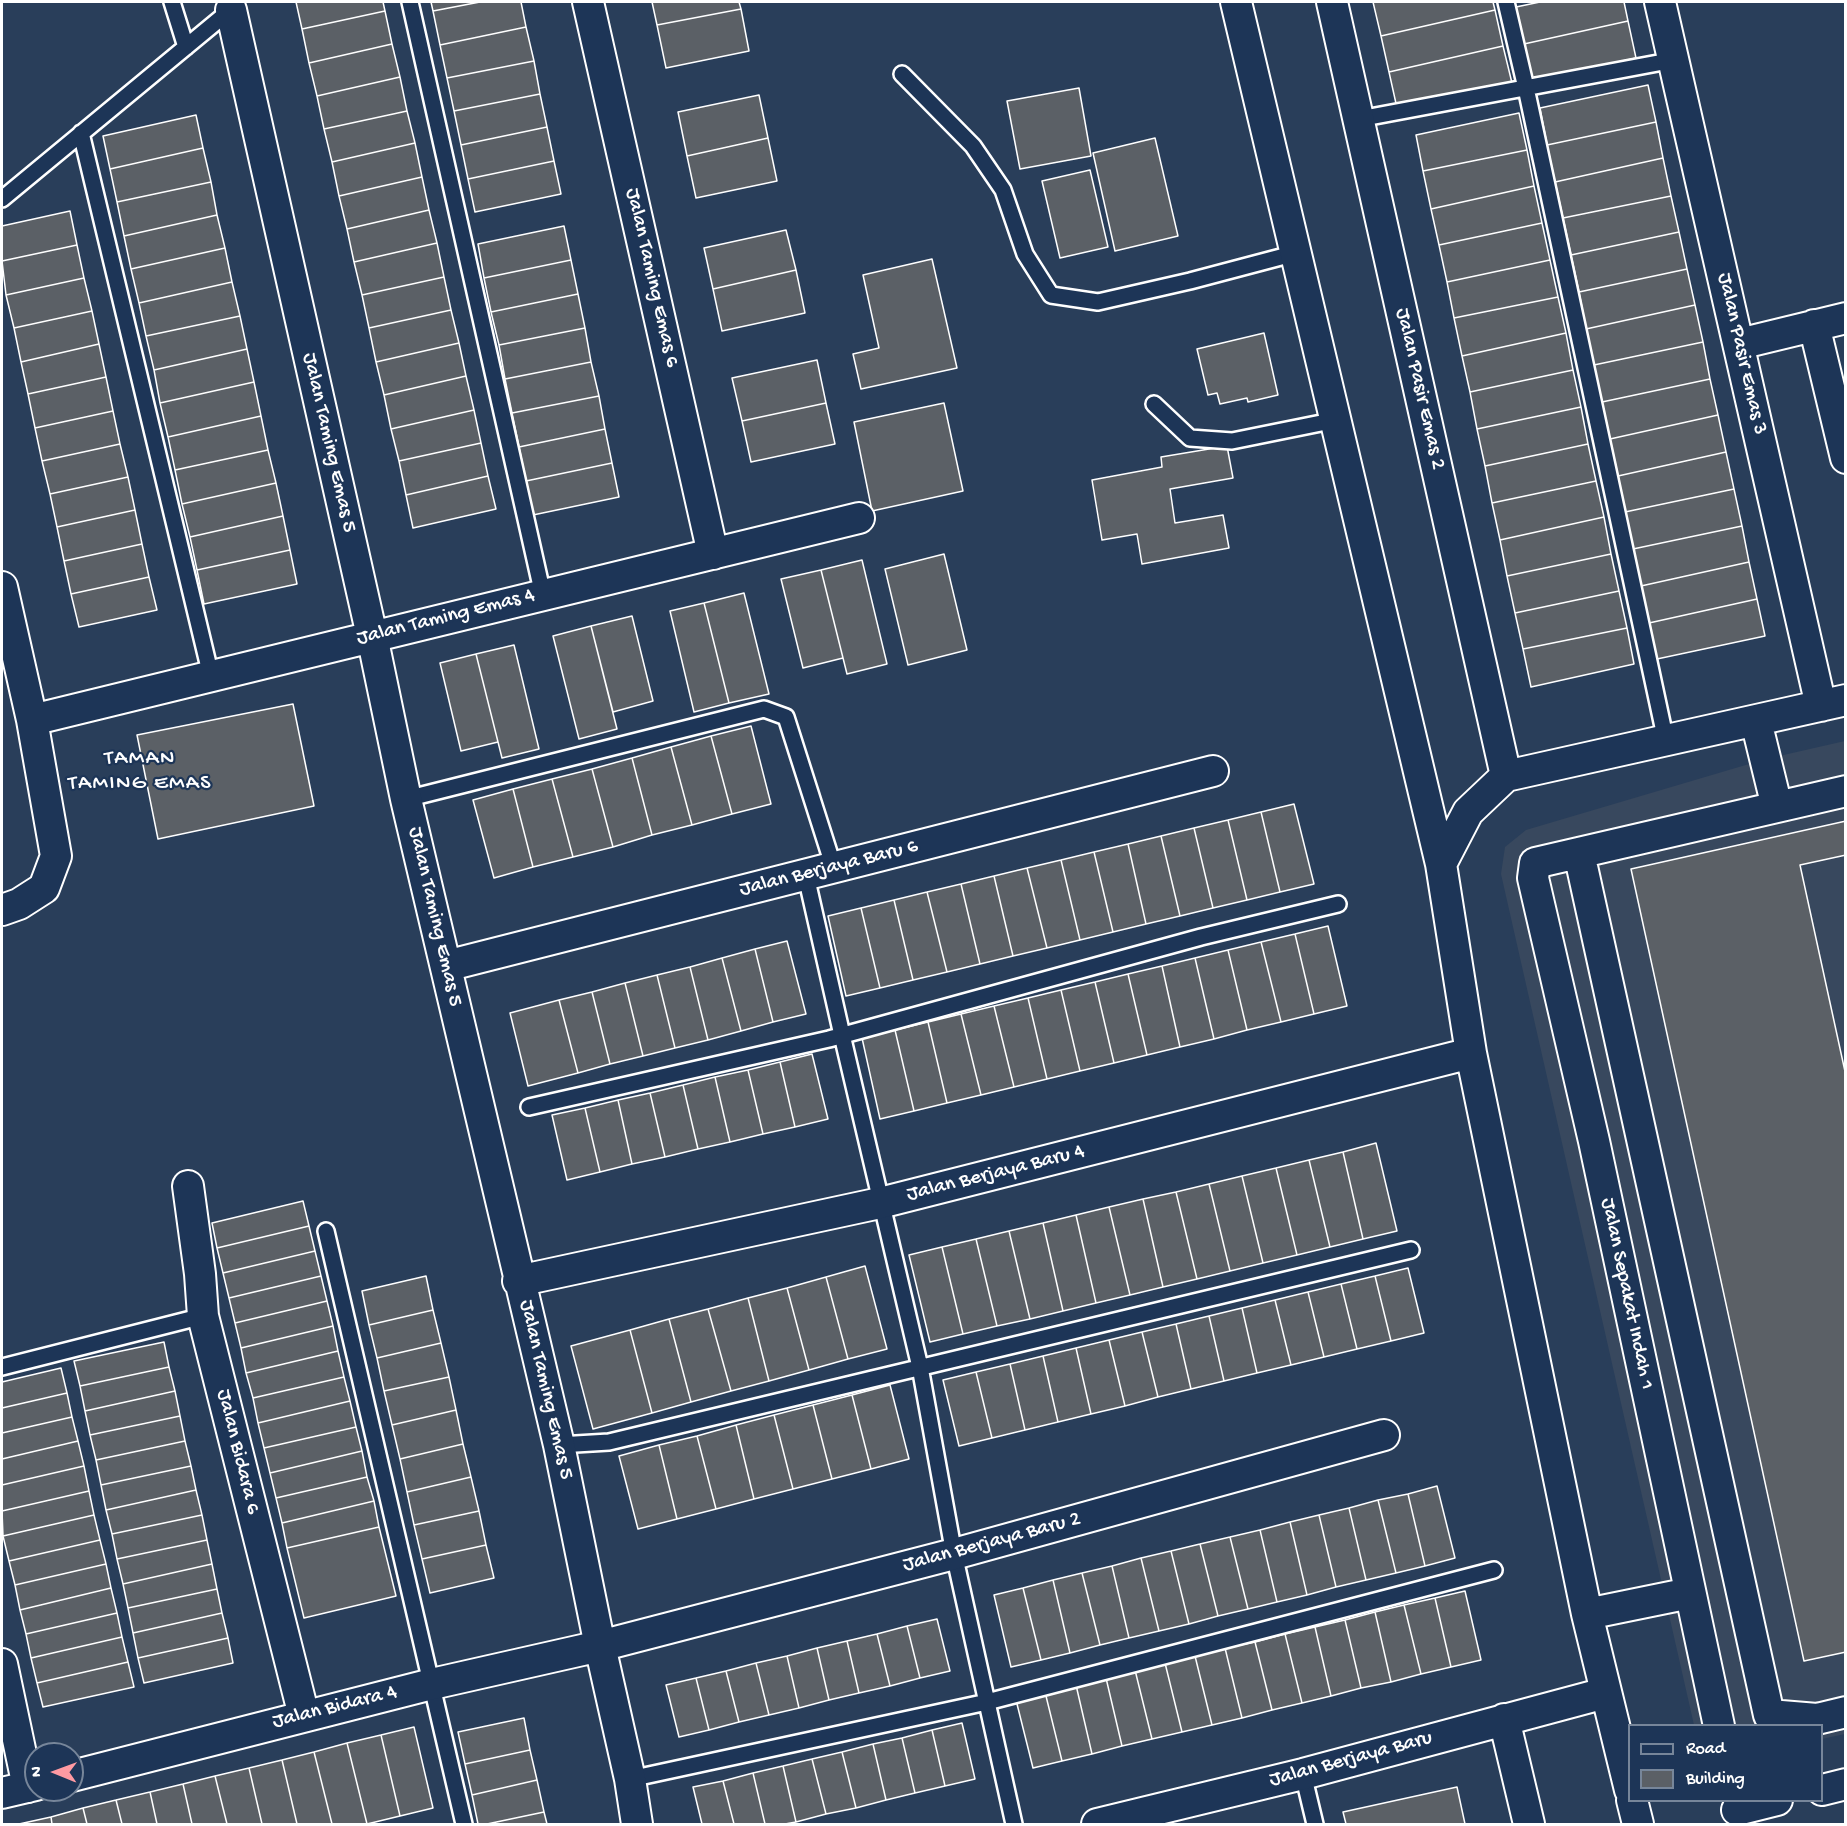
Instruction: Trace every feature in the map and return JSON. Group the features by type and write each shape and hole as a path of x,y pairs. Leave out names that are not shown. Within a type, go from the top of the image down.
{"street":[{"name":"Jalan Taming Emas 6","path":"588,2 713,554"},
{"path":"1236,2 1441,864 1471,1053 1587,1614 1628,1786"},
{"name":"Jalan Pasir Emas 2","path":"1332,2 1506,776"},
{"name":"Jalan Pasir Emas 3","path":"1660,2 1739,344 1833,703"},
{"name":"Jalan Taming Emas 5","path":"236,6 406,799 518,1281 559,1445 638,1824"},
{"path":"1739,344 1845,318"},
{"path":"1814,325 1845,458"},
{"name":"Jalan Taming Emas 4","path":"32,720 859,518"},
{"path":"2,587 32,720 56,856 44,888 19,904 2,910"},
{"path":"1441,864 1468,812 1506,776 1833,703"},
{"path":"1756,721 1777,807"},
{"name":"Jalan Berjaya Baru 6","path":"446,966 1213,771"},
{"path":"1845,791 1579,853 1769,1715 1817,1719 1845,1712"},
{"name":"Jalan Sepakat Indah 1","path":"1579,853 1535,863 1533,878 1594,1141 1719,1724"},
{"name":"Jalan Berjaya Baru 4","path":"518,1281 880,1203 1471,1053"},
{"path":"1594,1141 1640,1130"},
{"name":"Jalan Bidara 6","path":"188,1185 200,1274 202,1316 304,1716"},
{"path":"1658,1441 1706,1430"},
{"name":"Jalan Berjaya Baru 2","path":"600,1646 954,1554 1384,1435"},
{"path":"1587,1614 1690,1593"},
{"name":"Jalan Bidara 4","path":"84,1773 432,1684 600,1646"},
{"path":"2,1664 22,1788"},
{"name":"Jalan Berjaya Baru","path":"1097,1824 1142,1819 1605,1693"},
{"path":"1504,1719 1529,1824"},
{"path":"1823,1790 1845,1784"},
{"path":"1632,1802 1638,1824"},
{"path":"1737,1812 1770,1802"}],"lane":[{"path":"172,2 186,46"},
{"path":"410,2 543,595"},
{"path":"1506,2 1666,741"},
{"path":"2,199 236,6"},
{"path":"1359,119 1674,60"},
{"path":"902,74 973,146 1003,190 1025,254 1051,295 1098,302 1296,253"},
{"path":"81,133 211,676"},
{"path":"1154,404 1190,438 1211,440 1232,441 1336,420"},
{"path":"406,799 764,710 786,717 820,872 842,1035 920,1367 954,1554 1014,1824"},
{"path":"529,1107 842,1035 1201,937 1338,904"},
{"path":"326,1231 464,1824"},
{"path":"559,1445 609,1442 1411,1250"},
{"path":"2,1367 202,1316"},
{"path":"630,1779 987,1702 1494,1570"},
{"path":"1303,1774 1315,1824"}],"shaded area":[{"path":"1845,741 1845,1734 1823,1739 1823,1724 1694,1724 1501,874 1505,847 1526,830 1766,759"}],"building":[{"path":"296,2 383,2 385,11 302,29"},
{"path":"431,2 480,2 433,11"},
{"path":"480,2 521,2 526,27 440,45 433,11"},
{"path":"652,2 739,2 741,9 657,25"},
{"path":"1373,2 1493,2 1495,10 1381,36"},
{"path":"1540,2 1624,2 1628,21 1524,44 1516,7"},
{"path":"741,9 749,51 666,68 657,25"},
{"path":"1495,10 1503,46 1389,72 1381,36"},
{"path":"385,11 392,44 309,63 302,29"},
{"path":"1628,21 1636,58 1532,81 1524,44"},
{"path":"526,27 534,61 447,78 440,45"},
{"path":"392,44 400,77 317,96 309,63"},
{"path":"1503,46 1512,83 1397,108 1389,72"},
{"path":"534,61 540,94 454,111 447,78"},
{"path":"400,77 407,111 324,129 317,96"},
{"path":"1648,85 1656,122 1547,145 1540,108"},
{"path":"1079,88 1091,156 1020,169 1007,101"},
{"path":"540,94 547,127 461,145 454,111"},
{"path":"759,95 768,138 687,156 678,112"},
{"path":"407,111 415,143 332,162 324,129"},
{"path":"1519,113 1527,150 1423,171 1416,135"},
{"path":"196,115 203,148 110,169 103,136"},
{"path":"1656,122 1663,158 1555,182 1547,145"},
{"path":"547,127 554,161 468,179 461,145"},
{"path":"768,138 777,181 696,198 687,156"},
{"path":"1155,138 1178,236 1115,251 1093,153"},
{"path":"415,143 422,177 339,196 332,162"},
{"path":"203,148 211,182 117,202 110,169"},
{"path":"1527,150 1534,186 1431,209 1423,171"},
{"path":"1663,158 1671,196 1563,218 1555,182"},
{"path":"554,161 561,194 475,212 468,179"},
{"path":"1090,170 1108,247 1060,258 1042,181"},
{"path":"422,177 429,210 347,229 339,196"},
{"path":"211,182 217,215 124,236 117,202"},
{"path":"1534,186 1542,223 1439,245 1431,209"},
{"path":"1671,196 1679,232 1571,255 1563,218"},
{"path":"429,210 437,243 354,262 347,229"},
{"path":"70,211 77,245 2,261 2,226"},
{"path":"217,215 225,248 131,269 124,236"},
{"path":"1542,223 1550,260 1447,282 1439,245"},
{"path":"564,226 571,260 484,278 478,244"},
{"path":"786,230 796,270 713,289 704,248"},
{"path":"1679,232 1687,269 1579,292 1571,255"},
{"path":"437,243 444,277 362,295 354,262"},
{"path":"77,245 84,278 6,295 2,261"},
{"path":"225,248 232,282 139,303 131,269"},
{"path":"932,259 957,368 861,389 853,354 879,348 863,275"},
{"path":"571,260 578,294 491,312 484,278"},
{"path":"1550,260 1558,297 1454,318 1447,282"},
{"path":"1687,269 1695,305 1586,329 1579,292"},
{"path":"796,270 805,313 722,331 713,289"},
{"path":"444,277 451,310 369,328 362,295"},
{"path":"84,278 92,311 14,328 6,295"},
{"path":"232,282 240,316 146,336 139,303"},
{"path":"578,294 585,328 499,345 491,312"},
{"path":"1558,297 1566,333 1462,356 1454,318"},
{"path":"1695,305 1703,342 1594,365 1586,329"},
{"path":"451,310 459,343 376,362 369,328"},
{"path":"92,311 99,344 21,362 14,328"},
{"path":"240,316 247,349 154,370 146,336"},
{"path":"585,328 591,362 505,379 499,345"},
{"path":"1264,333 1278,395 1248,402 1247,398 1220,404 1217,393 1208,395 1197,349"},
{"path":"1566,333 1573,370 1470,392 1462,356"},
{"path":"1703,342 1710,379 1602,402 1594,365"},
{"path":"459,343 466,376 384,395 376,362"},
{"path":"99,344 106,377 28,394 21,362"},
{"path":"247,349 254,382 160,403 154,370"},
{"path":"817,360 826,403 742,421 732,378"},
{"path":"591,362 599,396 512,413 505,379"},
{"path":"1573,370 1581,407 1477,429 1470,392"},
{"path":"466,376 474,410 391,429 384,395"},
{"path":"106,377 113,411 35,428 28,394"},
{"path":"1710,379 1718,415 1610,439 1602,402"},
{"path":"254,382 261,416 168,437 160,403"},
{"path":"599,396 605,429 519,447 512,413"},
{"path":"826,403 835,444 751,462 742,421"},
{"path":"944,403 963,491 872,511 854,422"},
{"path":"1581,407 1588,444 1485,466 1477,429"},
{"path":"474,410 481,443 399,461 391,429"},
{"path":"113,411 120,444 42,461 35,428"},
{"path":"1718,415 1726,452 1618,476 1610,439"},
{"path":"261,416 268,450 175,470 168,437"},
{"path":"605,429 612,463 526,481 519,447"},
{"path":"481,443 488,476 406,495 399,461"},
{"path":"120,444 128,477 50,494 42,461"},
{"path":"1588,444 1596,481 1492,503 1485,466"},
{"path":"1227,446 1233,478 1170,489 1175,523 1223,515 1229,548 1142,564 1137,534 1102,540 1092,480 1162,467 1161,457"},
{"path":"268,450 276,483 182,504 175,470"},
{"path":"1726,452 1734,489 1625,512 1618,476"},
{"path":"612,463 619,497 533,515 526,481"},
{"path":"488,476 496,509 413,528 406,495"},
{"path":"128,477 135,510 57,527 50,494"},
{"path":"1596,481 1604,517 1500,540 1492,503"},
{"path":"276,483 283,516 190,537 182,504"},
{"path":"1734,489 1742,526 1633,549 1625,512"},
{"path":"135,510 142,544 64,561 57,527"},
{"path":"283,516 290,550 197,570 190,537"},
{"path":"1604,517 1611,554 1507,576 1500,540"},
{"path":"1742,526 1749,562 1641,586 1633,549"},
{"path":"142,544 149,577 71,594 64,561"},
{"path":"290,550 297,584 204,604 197,570"},
{"path":"944,554 967,650 908,665 885,569"},
{"path":"1611,554 1619,591 1515,613 1507,576"},
{"path":"862,560 887,664 847,674 821,570"},
{"path":"1749,562 1757,599 1649,623 1641,586"},
{"path":"821,570 843,658 803,668 781,579"},
{"path":"149,577 157,610 79,627 71,594"},
{"path":"1619,591 1627,628 1523,649 1515,613"},
{"path":"744,593 769,694 729,703 704,603"},
{"path":"1757,599 1765,636 1657,659 1649,623"},
{"path":"704,603 729,703 694,712 670,611"},
{"path":"632,616 653,701 613,712 591,626"},
{"path":"591,626 617,729 579,739 553,636"},
{"path":"1627,628 1634,664 1531,687 1523,649"},
{"path":"514,645 539,749 502,758 476,654"},
{"path":"476,654 498,742 461,751 440,663"},
{"path":"293,704 314,806 158,839 137,735"},
{"path":"751,726 771,804 732,814 711,736"},
{"path":"711,736 732,814 692,825 671,747"},
{"path":"671,747 692,825 652,835 632,758"},
{"path":"632,758 652,835 613,847 592,769"},
{"path":"592,769 613,847 573,857 552,779"},
{"path":"552,779 573,857 533,867 513,789"},
{"path":"513,789 533,867 494,878 473,800"},
{"path":"1294,804 1314,884 1280,892 1261,812"},
{"path":"1261,812 1280,892 1247,900 1228,820"},
{"path":"1228,820 1247,900 1213,908 1194,828"},
{"path":"1846,821 1846,1652 1804,1661 1631,869"},
{"path":"1194,828 1213,908 1180,916 1161,836"},
{"path":"1161,836 1180,916 1146,924 1128,844"},
{"path":"1128,844 1146,924 1113,932 1094,852"},
{"path":"1094,852 1113,932 1080,940 1061,860"},
{"path":"1846,855 1846,1076 1800,865"},
{"path":"1061,860 1080,940 1047,948 1027,868"},
{"path":"1027,868 1047,948 1013,956 994,876"},
{"path":"994,876 1013,956 980,964 961,884"},
{"path":"961,884 980,964 947,972 927,892"},
{"path":"927,892 947,972 913,980 894,900"},
{"path":"894,900 913,980 880,988 861,908"},
{"path":"861,908 880,988 846,996 828,916"},
{"path":"1328,926 1347,1006 1314,1014 1295,934"},
{"path":"1295,934 1314,1014 1281,1022 1261,942"},
{"path":"787,941 806,1014 773,1022 755,949"},
{"path":"1261,942 1281,1022 1247,1030 1228,950"},
{"path":"755,949 773,1022 741,1031 722,958"},
{"path":"1228,950 1247,1030 1214,1039 1195,958"},
{"path":"722,958 741,1031 708,1040 690,967"},
{"path":"1195,958 1214,1039 1180,1047 1162,966"},
{"path":"1162,966 1180,1047 1147,1055 1128,974"},
{"path":"690,967 708,1040 675,1048 657,975"},
{"path":"1128,974 1147,1055 1114,1063 1095,982"},
{"path":"657,975 675,1048 643,1056 625,983"},
{"path":"1095,982 1114,1063 1080,1071 1061,990"},
{"path":"625,983 643,1056 610,1064 592,992"},
{"path":"1061,990 1080,1071 1047,1079 1028,998"},
{"path":"592,992 610,1064 578,1073 559,1000"},
{"path":"1028,998 1047,1079 1014,1087 994,1006"},
{"path":"559,1000 578,1073 528,1086 510,1013"},
{"path":"994,1006 1014,1087 981,1095 961,1014"},
{"path":"961,1014 981,1095 947,1103 928,1022"},
{"path":"928,1022 947,1103 914,1111 895,1030"},
{"path":"895,1030 914,1111 880,1119 862,1038"},
{"path":"812,1054 828,1119 795,1127 780,1062"},
{"path":"780,1062 795,1127 763,1134 748,1070"},
{"path":"748,1070 763,1134 730,1142 715,1077"},
{"path":"715,1077 730,1142 698,1149 683,1085"},
{"path":"683,1085 698,1149 665,1157 650,1093"},
{"path":"650,1093 665,1157 632,1164 618,1100"},
{"path":"618,1100 632,1164 600,1172 585,1108"},
{"path":"585,1108 600,1172 567,1180 552,1115"},
{"path":"1376,1143 1397,1231 1363,1239 1343,1152"},
{"path":"1343,1152 1363,1239 1330,1247 1309,1160"},
{"path":"1309,1160 1330,1247 1297,1255 1276,1168"},
{"path":"1276,1168 1297,1255 1263,1263 1242,1176"},
{"path":"1242,1176 1263,1263 1230,1271 1209,1184"},
{"path":"1209,1184 1230,1271 1197,1279 1176,1192"},
{"path":"1176,1192 1197,1279 1163,1287 1143,1199"},
{"path":"1143,1199 1163,1287 1130,1295 1109,1207"},
{"path":"303,1201 309,1226 217,1248 212,1223"},
{"path":"1109,1207 1130,1295 1096,1303 1076,1215"},
{"path":"1076,1215 1096,1303 1063,1311 1043,1223"},
{"path":"1043,1223 1063,1311 1030,1319 1009,1231"},
{"path":"309,1226 315,1251 223,1273 217,1248"},
{"path":"1009,1231 1030,1319 997,1326 976,1239"},
{"path":"976,1239 997,1326 963,1334 942,1247"},
{"path":"942,1247 963,1334 930,1342 909,1255"},
{"path":"315,1251 321,1276 229,1298 223,1273"},
{"path":"865,1266 887,1349 848,1359 826,1277"},
{"path":"1408,1268 1424,1333 1391,1341 1375,1276"},
{"path":"321,1276 327,1301 235,1323 229,1298"},
{"path":"426,1276 433,1310 369,1325 362,1291"},
{"path":"1375,1276 1391,1341 1357,1349 1341,1284"},
{"path":"826,1277 848,1359 809,1370 787,1288"},
{"path":"1341,1284 1357,1349 1324,1357 1308,1292"},
{"path":"787,1288 809,1370 769,1381 748,1298"},
{"path":"1308,1292 1324,1357 1291,1365 1275,1300"},
{"path":"748,1298 769,1381 731,1391 708,1309"},
{"path":"1275,1300 1291,1365 1257,1373 1242,1308"},
{"path":"327,1301 333,1326 241,1348 235,1323"},
{"path":"1242,1308 1257,1373 1224,1381 1209,1316"},
{"path":"708,1309 731,1391 691,1402 669,1319"},
{"path":"433,1310 441,1343 377,1358 369,1325"},
{"path":"1209,1316 1224,1381 1191,1389 1176,1324"},
{"path":"669,1319 691,1402 652,1413 630,1330"},
{"path":"1176,1324 1191,1389 1158,1397 1142,1332"},
{"path":"333,1326 338,1351 246,1373 241,1348"},
{"path":"630,1330 652,1413 593,1429 571,1346"},
{"path":"1142,1332 1158,1397 1125,1406 1109,1340"},
{"path":"1109,1340 1125,1406 1091,1414 1076,1348"},
{"path":"164,1342 169,1367 80,1386 74,1361"},
{"path":"441,1343 449,1377 384,1391 377,1358"},
{"path":"1076,1348 1091,1414 1058,1422 1043,1356"},
{"path":"338,1351 344,1377 253,1398 246,1373"},
{"path":"1043,1356 1058,1422 1025,1430 1010,1364"},
{"path":"1010,1364 1025,1430 992,1438 976,1372"},
{"path":"169,1367 175,1391 85,1411 80,1386"},
{"path":"61,1368 67,1393 2,1408 2,1382"},
{"path":"976,1372 992,1438 959,1446 943,1380"},
{"path":"344,1377 350,1401 258,1423 253,1398"},
{"path":"449,1377 456,1410 392,1425 384,1391"},
{"path":"890,1385 909,1459 871,1469 852,1395"},
{"path":"175,1391 180,1416 90,1435 85,1411"},
{"path":"67,1393 72,1417 2,1433 2,1408"},
{"path":"852,1395 871,1469 832,1479 813,1405"},
{"path":"350,1401 356,1427 264,1448 258,1423"},
{"path":"813,1405 832,1479 793,1489 774,1415"},
{"path":"456,1410 463,1444 400,1459 392,1425"},
{"path":"774,1415 793,1489 754,1499 736,1425"},
{"path":"180,1416 185,1441 96,1460 90,1435"},
{"path":"72,1417 78,1441 2,1459 2,1433"},
{"path":"736,1425 754,1499 716,1509 697,1436"},
{"path":"356,1427 362,1451 270,1473 264,1448"},
{"path":"697,1436 716,1509 677,1519 659,1445"},
{"path":"78,1441 84,1466 2,1485 2,1459"},
{"path":"185,1441 191,1466 101,1485 96,1460"},
{"path":"463,1444 471,1477 407,1492 400,1459"},
{"path":"659,1445 677,1519 638,1529 619,1456"},
{"path":"362,1451 367,1477 276,1498 270,1473"},
{"path":"84,1466 89,1491 2,1511 2,1485"},
{"path":"191,1466 196,1490 106,1510 101,1485"},
{"path":"367,1477 374,1501 282,1523 276,1498"},
{"path":"471,1477 479,1511 414,1525 407,1492"},
{"path":"1437,1486 1455,1558 1425,1566 1408,1494"},
{"path":"196,1490 202,1515 112,1534 106,1510"},
{"path":"89,1491 94,1515 3,1536 2,1511"},
{"path":"1408,1494 1425,1566 1396,1573 1378,1500"},
{"path":"1378,1500 1396,1573 1366,1580 1349,1508"},
{"path":"374,1501 379,1527 287,1548 282,1523"},
{"path":"1349,1508 1366,1580 1336,1587 1319,1515"},
{"path":"479,1511 486,1545 422,1559 414,1525"},
{"path":"94,1515 100,1540 9,1561 3,1536"},
{"path":"202,1515 207,1540 117,1559 112,1534"},
{"path":"1319,1515 1336,1587 1307,1595 1290,1522"},
{"path":"1290,1522 1307,1595 1277,1602 1260,1530"},
{"path":"379,1527 396,1596 304,1618 287,1548"},
{"path":"1260,1530 1277,1602 1248,1609 1230,1537"},
{"path":"1230,1537 1248,1609 1218,1616 1200,1544"},
{"path":"100,1540 106,1564 15,1585 9,1561"},
{"path":"207,1540 212,1564 123,1584 117,1559"},
{"path":"1200,1544 1218,1616 1189,1624 1171,1551"},
{"path":"486,1545 494,1578 430,1593 422,1559"},
{"path":"1171,1551 1189,1624 1159,1631 1141,1558"},
{"path":"1141,1558 1159,1631 1129,1638 1112,1566"},
{"path":"106,1564 111,1588 20,1610 15,1585"},
{"path":"212,1564 217,1589 128,1608 123,1584"},
{"path":"1112,1566 1129,1638 1100,1645 1082,1573"},
{"path":"1082,1573 1100,1645 1070,1653 1053,1580"},
{"path":"1053,1580 1070,1653 1041,1660 1023,1588"},
{"path":"111,1588 117,1613 26,1634 20,1610"},
{"path":"1023,1588 1041,1660 1011,1667 994,1595"},
{"path":"217,1589 222,1613 133,1633 128,1608"},
{"path":"1465,1591 1481,1660 1451,1667 1435,1598"},
{"path":"1435,1598 1451,1667 1421,1674 1404,1605"},
{"path":"1404,1605 1421,1674 1391,1682 1375,1612"},
{"path":"1375,1612 1391,1682 1361,1688 1345,1620"},
{"path":"117,1613 122,1637 31,1658 26,1634"},
{"path":"222,1613 228,1638 138,1658 133,1633"},
{"path":"937,1619 950,1671 920,1678 907,1626"},
{"path":"1345,1620 1361,1688 1331,1696 1315,1627"},
{"path":"907,1626 920,1678 890,1686 877,1634"},
{"path":"1315,1627 1331,1696 1302,1703 1285,1634"},
{"path":"877,1634 890,1686 859,1693 847,1641"},
{"path":"1285,1634 1302,1703 1272,1710 1255,1642"},
{"path":"122,1637 128,1662 37,1683 31,1658"},
{"path":"228,1638 233,1663 144,1683 138,1658"},
{"path":"847,1641 859,1693 829,1700 817,1648"},
{"path":"1255,1642 1272,1710 1242,1718 1225,1648"},
{"path":"817,1648 829,1700 799,1708 787,1656"},
{"path":"1225,1648 1242,1718 1212,1725 1195,1656"},
{"path":"787,1656 799,1708 769,1715 756,1663"},
{"path":"1195,1656 1212,1725 1182,1732 1165,1663"},
{"path":"128,1662 134,1687 43,1707 37,1683"},
{"path":"756,1663 769,1715 739,1722 726,1671"},
{"path":"1165,1663 1182,1732 1152,1739 1135,1670"},
{"path":"1135,1670 1152,1739 1122,1746 1106,1678"},
{"path":"726,1671 739,1722 709,1730 696,1678"},
{"path":"696,1678 709,1730 679,1737 666,1685"},
{"path":"1106,1678 1122,1746 1092,1754 1076,1685"},
{"path":"1076,1685 1092,1754 1062,1761 1045,1692"},
{"path":"1045,1692 1062,1761 1033,1768 1016,1700"},
{"path":"524,1718 530,1750 465,1764 458,1732"},
{"path":"962,1723 975,1779 945,1786 932,1730"},
{"path":"414,1727 433,1808 400,1816 381,1735"},
{"path":"932,1730 945,1786 915,1793 902,1738"},
{"path":"381,1735 400,1816 367,1824 347,1743"},
{"path":"902,1738 915,1793 886,1800 873,1744"},
{"path":"347,1743 367,1824 332,1824 314,1752"},
{"path":"873,1744 886,1800 856,1808 842,1752"},
{"path":"530,1750 537,1780 472,1795 465,1764"},
{"path":"314,1752 332,1824 297,1824 282,1760"},
{"path":"842,1752 856,1808 826,1814 812,1759"},
{"path":"812,1759 826,1814 796,1822 783,1766"},
{"path":"282,1760 297,1824 262,1824 249,1768"},
{"path":"783,1766 796,1822 765,1824 753,1773"},
{"path":"249,1768 262,1824 227,1824 215,1776"},
{"path":"753,1773 765,1824 734,1824 723,1781"},
{"path":"215,1776 227,1824 192,1824 183,1784"},
{"path":"537,1780 544,1812 478,1824 472,1795"},
{"path":"723,1781 734,1824 702,1824 693,1787"},
{"path":"183,1784 192,1824 157,1824 150,1792"},
{"path":"1457,1787 1465,1824 1346,1824 1343,1812"},
{"path":"150,1792 157,1824 122,1824 116,1800"},
{"path":"116,1800 122,1824 87,1824 83,1808"},
{"path":"83,1808 87,1824 52,1824 51,1817"},
{"path":"544,1812 547,1824 487,1824"},
{"path":"51,1817 52,1824 19,1824"}],"district":[{"name":"TAMAN TAMING EMAS","path":"140,772"}]}
